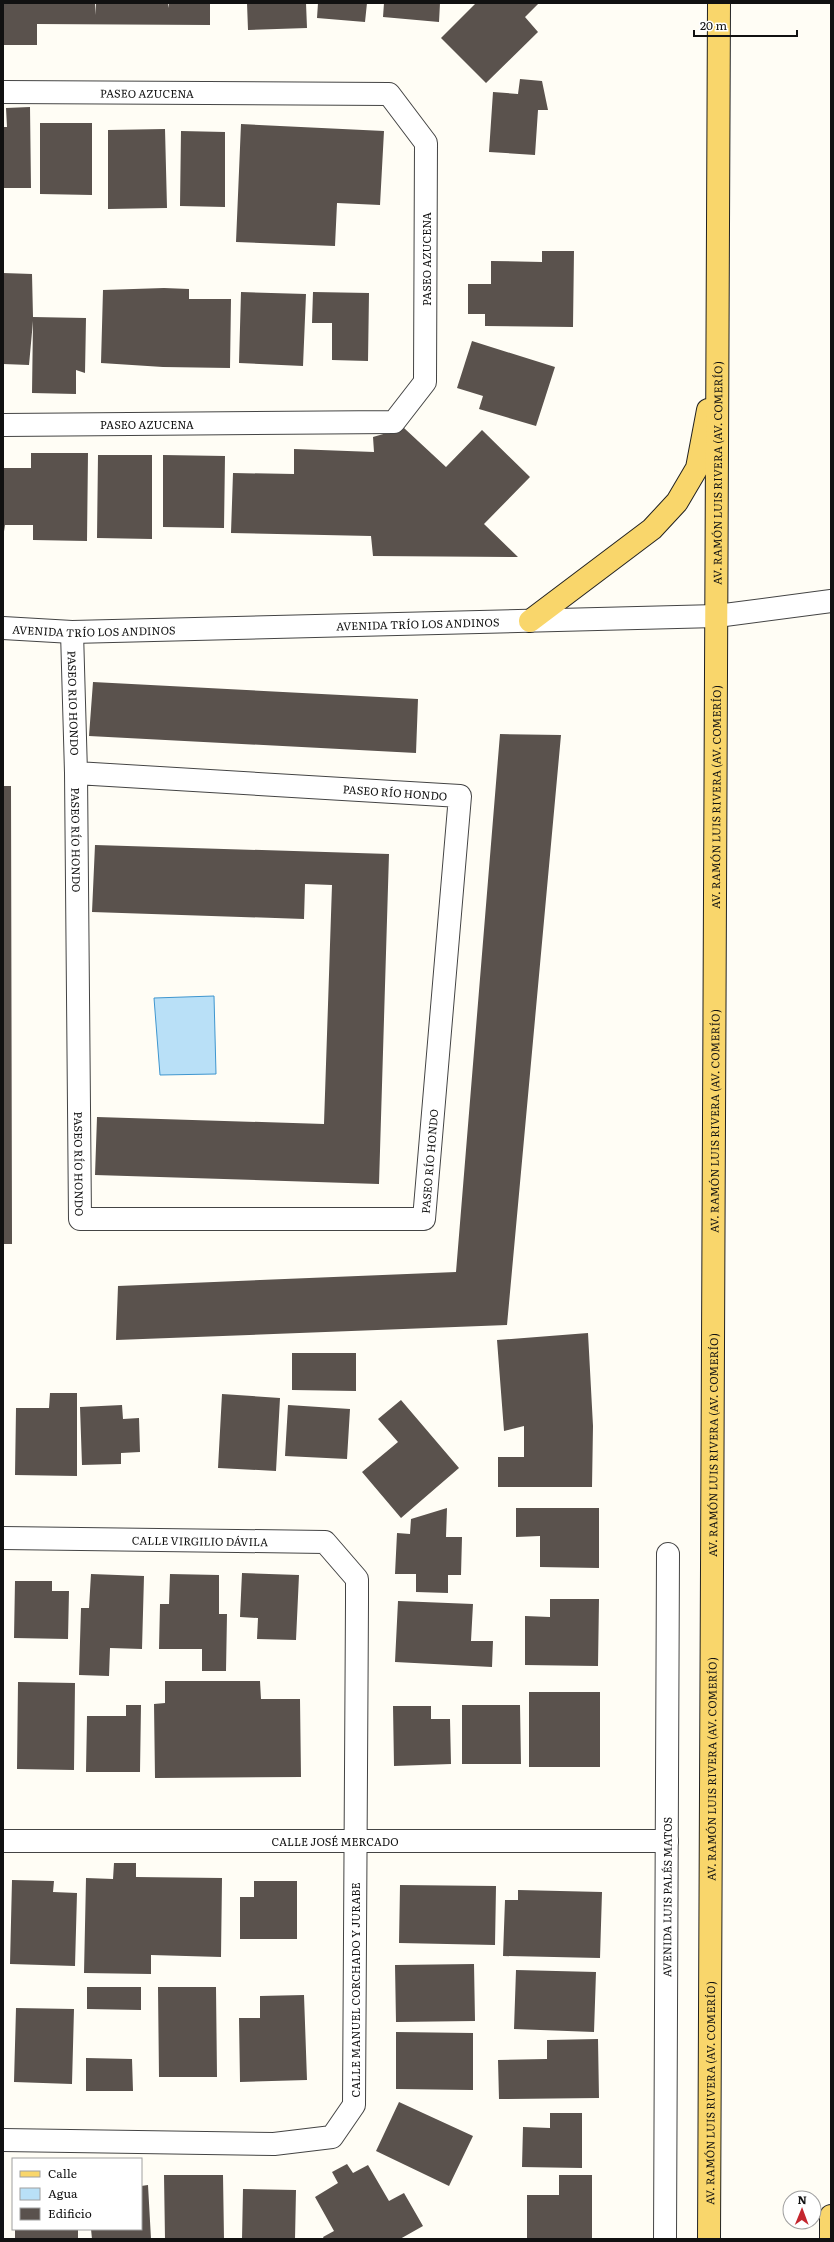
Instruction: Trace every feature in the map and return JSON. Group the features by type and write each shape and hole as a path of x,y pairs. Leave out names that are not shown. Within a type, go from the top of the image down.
{"main road":[{"name":"AV. RAMÓN LUIS RIVERA (AV. COMERÍO)","path":"709,2239 719,3"},
{"path":"530,621 652,529 677,502 697,468 718,356"},
{"path":"831,2216 831,2239"}],"street":[{"name":"PASEO AZUCENA","path":"3,92 388,94 426,143 425,382 394,422 3,425"},
{"name":"AVENIDA TRÍO LOS ANDINOS","path":"3,628 72,632 717,616 831,601"},
{"name":"PASEO RIO HONDO","path":"72,632 76,773"},
{"name":"PASEO RÍO HONDO","path":"76,773 460,796 424,1219 80,1219 76,773"},
{"name":"CALLE VIRGILIO DÁVILA","path":"3,1538 325,1542 357,1579 357,1602"},
{"name":"AVENIDA LUIS PALÉS MATOS","path":"665,2239 668,1554"},
{"name":"CALLE MANUEL CORCHADO Y JURABE","path":"3,2140 274,2144 332,2137 354,2105 357,1602"},
{"name":"CALLE JOSÉ MERCADO","path":"3,1841 667,1841"}],"water":[{"path":"214,996 216,1074 160,1075 154,998"}],"building":[{"path":"3,3 95,3 96,15 96,3 168,3 169,8 169,3 210,3 210,25 37,24 37,45 3,45"},
{"path":"247,3 306,3 307,28 248,30"},
{"path":"318,3 367,3 365,22 317,18"},
{"path":"384,3 440,3 439,22 383,17"},
{"path":"476,3 539,3 525,17 538,32 486,83 441,38"},
{"path":"520,79 542,81 548,110 538,110 535,155 489,152 493,92 518,94"},
{"path":"30,107 31,188 3,188 3,127 7,127 6,108"},
{"path":"40,123 92,123 92,195 40,194"},
{"path":"241,124 384,131 380,205 337,203 335,246 236,242"},
{"path":"165,129 167,208 108,209 108,130"},
{"path":"181,131 225,132 225,207 180,206"},
{"path":"542,251 574,251 573,327 485,326 485,314 468,314 468,284 491,284 491,261 542,262"},
{"path":"3,273 32,274 33,317 86,318 85,373 76,370 76,394 32,393 33,321 29,365 3,364"},
{"path":"164,288 189,289 189,299 231,299 230,368 163,367 101,363 103,290"},
{"path":"241,292 306,294 303,366 239,363"},
{"path":"313,292 369,293 368,361 332,360 332,323 312,323"},
{"path":"472,341 555,367 536,426 479,409 483,396 457,388"},
{"path":"404,428 446,467 482,430 530,477 484,524 518,557 373,556 371,536 231,533 233,473 294,474 294,449 374,452 373,437"},
{"path":"31,453 88,453 87,541 33,540 33,525 5,525 3,538 3,468 31,468"},
{"path":"98,455 152,455 152,539 97,538"},
{"path":"163,455 225,456 224,528 163,527"},
{"path":"93,682 418,699 416,753 89,736"},
{"path":"500,734 561,735 507,1325 116,1340 118,1286 456,1272"},
{"path":"3,786 11,786 12,1244 3,1244"},
{"path":"95,845 389,854 379,1184 95,1175 97,1117 324,1124 332,885 305,884 304,919 92,912"},
{"path":"588,1333 593,1426 592,1487 498,1487 498,1457 524,1457 524,1426 504,1431 497,1340"},
{"path":"292,1353 356,1353 356,1391 292,1390"},
{"path":"50,1393 77,1393 77,1476 15,1475 16,1408 49,1408"},
{"path":"222,1394 280,1398 276,1471 218,1468"},
{"path":"401,1400 459,1468 401,1518 362,1472 398,1442 378,1419"},
{"path":"122,1405 123,1419 139,1418 140,1452 121,1453 121,1464 82,1465 80,1407"},
{"path":"288,1405 350,1409 347,1459 285,1456"},
{"path":"447,1508 446,1537 462,1537 461,1575 448,1575 448,1593 416,1592 416,1574 395,1574 397,1533 410,1534 411,1519"},
{"path":"516,1508 599,1508 599,1568 540,1567 540,1536 516,1537"},
{"path":"242,1573 299,1575 296,1640 257,1639 258,1618 240,1617"},
{"path":"91,1574 144,1576 142,1649 110,1648 109,1676 79,1675 81,1608 89,1608"},
{"path":"170,1574 219,1575 219,1614 227,1614 226,1671 202,1671 202,1649 159,1649 160,1604 169,1604"},
{"path":"15,1581 52,1581 52,1591 69,1591 68,1639 14,1638"},
{"path":"550,1599 599,1599 598,1666 525,1665 525,1616 550,1617"},
{"path":"398,1601 473,1604 471,1641 493,1641 492,1667 395,1662"},
{"path":"165,1681 260,1681 261,1699 300,1699 301,1777 155,1778 154,1704 165,1703"},
{"path":"18,1682 75,1683 74,1770 17,1769"},
{"path":"529,1692 600,1692 600,1767 529,1767"},
{"path":"126,1705 141,1705 140,1772 86,1772 87,1716 126,1716"},
{"path":"462,1705 520,1705 521,1764 462,1764"},
{"path":"393,1706 431,1706 431,1719 450,1719 451,1764 394,1766"},
{"path":"114,1863 136,1863 136,1877 222,1878 221,1957 151,1955 151,1974 84,1973 86,1878 113,1879"},
{"path":"12,1880 54,1881 53,1892 77,1893 75,1966 10,1964"},
{"path":"254,1881 297,1881 297,1939 240,1939 240,1897 254,1897"},
{"path":"400,1885 496,1886 495,1945 399,1943"},
{"path":"518,1890 602,1892 600,1958 503,1956 505,1900 518,1900"},
{"path":"474,1964 475,2021 396,2022 395,1965"},
{"path":"516,1970 596,1972 594,2032 514,2029"},
{"path":"87,1987 141,1987 141,2010 87,2009"},
{"path":"158,1987 216,1987 217,2077 159,2077"},
{"path":"304,1995 307,2080 240,2082 239,2018 260,2018 260,1996"},
{"path":"16,2008 74,2009 72,2084 14,2082"},
{"path":"396,2032 473,2033 473,2090 396,2089"},
{"path":"598,2039 599,2098 499,2099 498,2060 547,2059 547,2040"},
{"path":"86,2058 132,2059 133,2091 86,2091"},
{"path":"399,2102 473,2136 449,2186 376,2151"},
{"path":"550,2113 582,2113 582,2168 522,2167 523,2127 550,2128"},
{"path":"347,2164 353,2173 368,2165 389,2201 404,2193 423,2226 400,2239 324,2239 323,2237 334,2231 315,2197 338,2183 332,2172"},
{"path":"164,2175 223,2175 224,2239 165,2239"},
{"path":"559,2175 592,2175 592,2239 527,2239 527,2195 559,2195"},
{"path":"148,2185 151,2239 92,2239 91,2230 142,2230 142,2186"},
{"path":"243,2189 296,2190 295,2239 242,2239"},
{"path":"15,2230 78,2230 78,2239 15,2239"}]}
